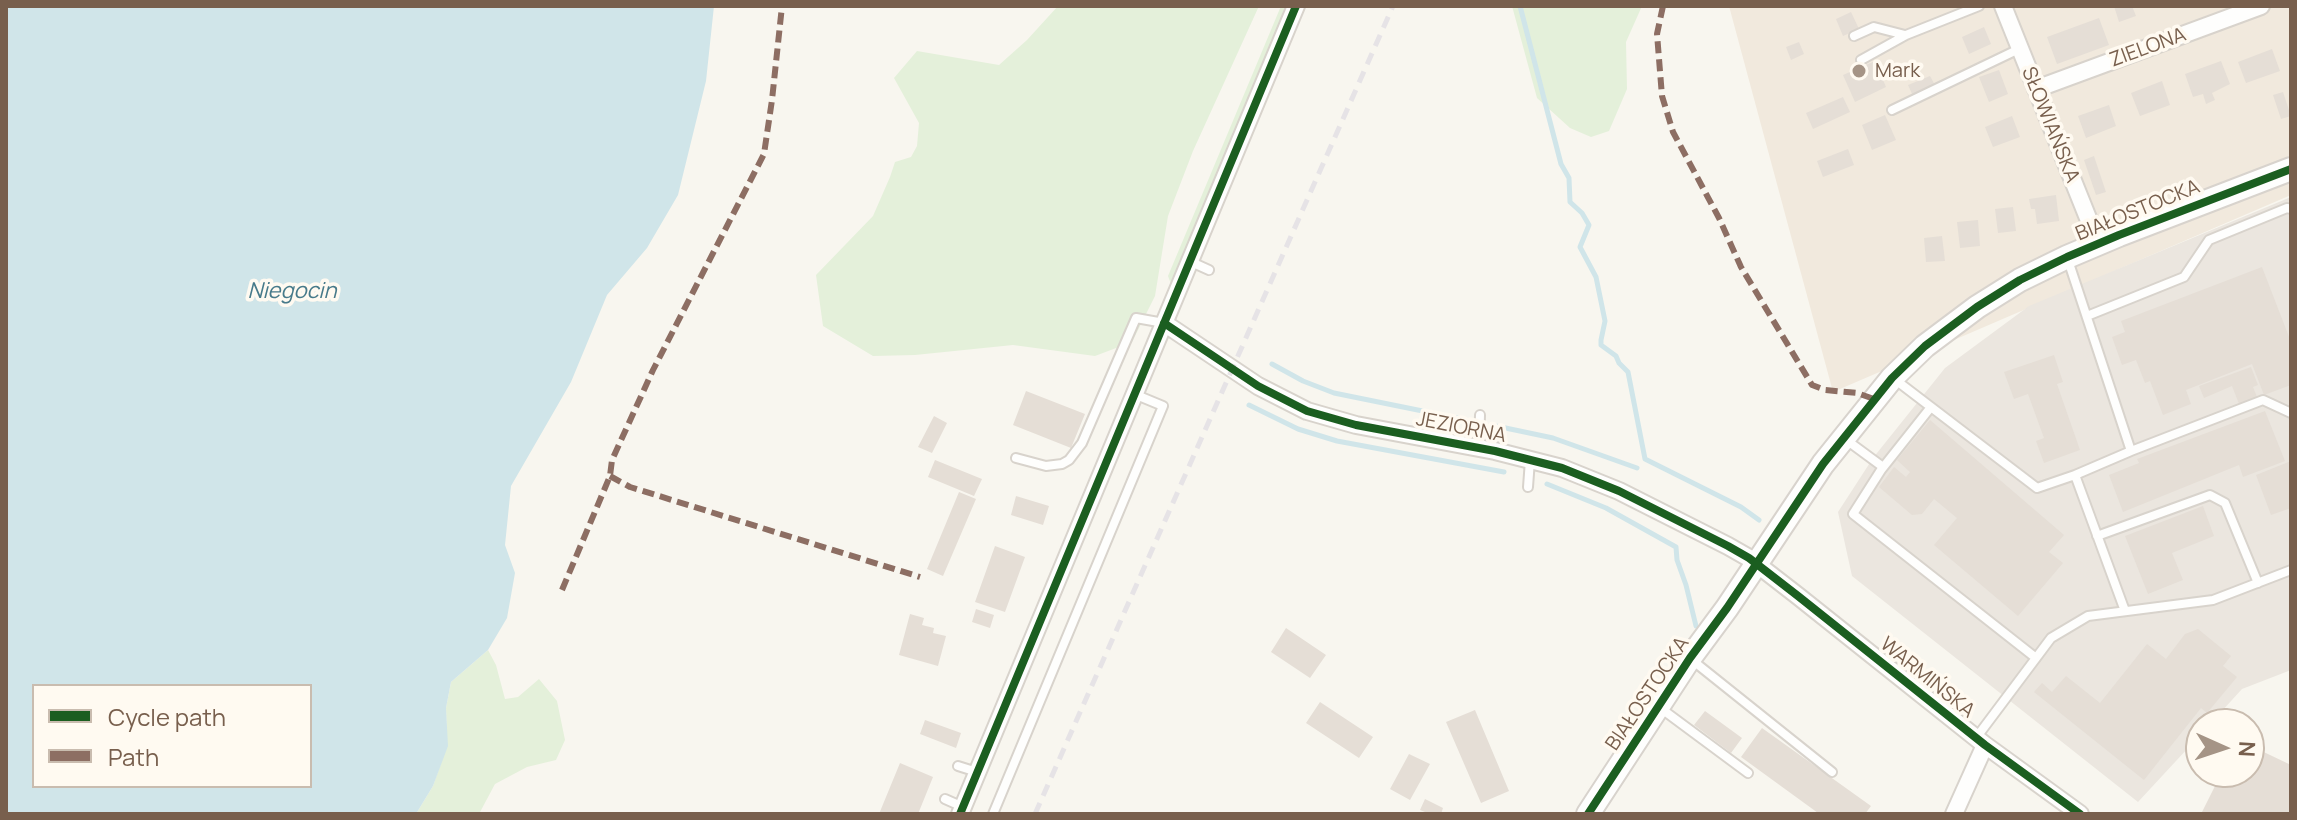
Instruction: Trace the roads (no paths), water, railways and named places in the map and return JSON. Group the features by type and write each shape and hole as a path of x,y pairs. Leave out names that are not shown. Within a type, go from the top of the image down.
{"street":[{"path":"962,810 1296,6"},
{"name":"SŁOWIAŃSKA","path":"2003,6 2098,243"},
{"name":"ZIELONA","path":"2036,89 2261,6"},
{"name":"BIAŁOSTOCKA","path":"1588,814 1823,464 1892,378 1925,346 2020,280 2067,257 2291,169"},
{"name":"JEZIORNA","path":"1164,323 1258,386 1294,406 1348,423 1530,459 1584,476 1728,546 1756,564"},
{"name":"WARMIŃSKA","path":"1756,564 1980,742 2080,814"},
{"path":"1954,814 1980,742"}],"lane":[{"path":"1861,60 1906,35 1979,6"},
{"path":"1854,36 1874,27 1906,35"},
{"path":"1892,110 2019,49"},
{"path":"2087,316 2184,277 2209,240 2291,209"},
{"path":"2067,257 2131,451"},
{"path":"1189,261 1209,270"},
{"path":"1016,458 1046,466 1069,460 1091,424 1136,318 1164,323"},
{"path":"1892,378 2037,488 2263,400 2291,413"},
{"path":"993,814 1163,406 1134,394"},
{"path":"1931,407 1883,467 1853,514 2036,658"},
{"path":"1479,448 1480,415"},
{"path":"1844,438 1883,467"},
{"path":"1528,487 1530,459"},
{"path":"2075,475 2125,611"},
{"path":"2097,536 2210,495 2225,503 2258,583"},
{"path":"1980,742 2051,638 2088,616 2213,600 2291,570"},
{"path":"1690,658 1832,772"},
{"path":"1658,707 1748,773"},
{"path":"958,766 978,773"},
{"path":"945,799 962,810"}],"water":[{"name":"Niegocin","path":"6,6 714,6 706,81 678,195 647,248 607,295 571,382 511,486 505,545 515,573 507,618 488,650 451,682 446,708 448,746 433,786 416,814 6,814"}],"waterway":[{"path":"1520,6 1561,164 1569,178 1570,202 1589,225 1580,247 1596,277 1605,321 1601,345 1616,356 1628,372 1645,459 1741,507 1759,520"},
{"path":"1272,364 1334,393 1462,419"},
{"path":"1249,405 1298,429 1337,441 1504,472"},
{"path":"1496,426 1553,438 1637,468"},
{"path":"1547,484 1606,508 1676,547 1696,626"}],"railway":[{"path":"1035,814 1393,6"}],"place":[{"name":"Mark","path":"1859,71"}]}
